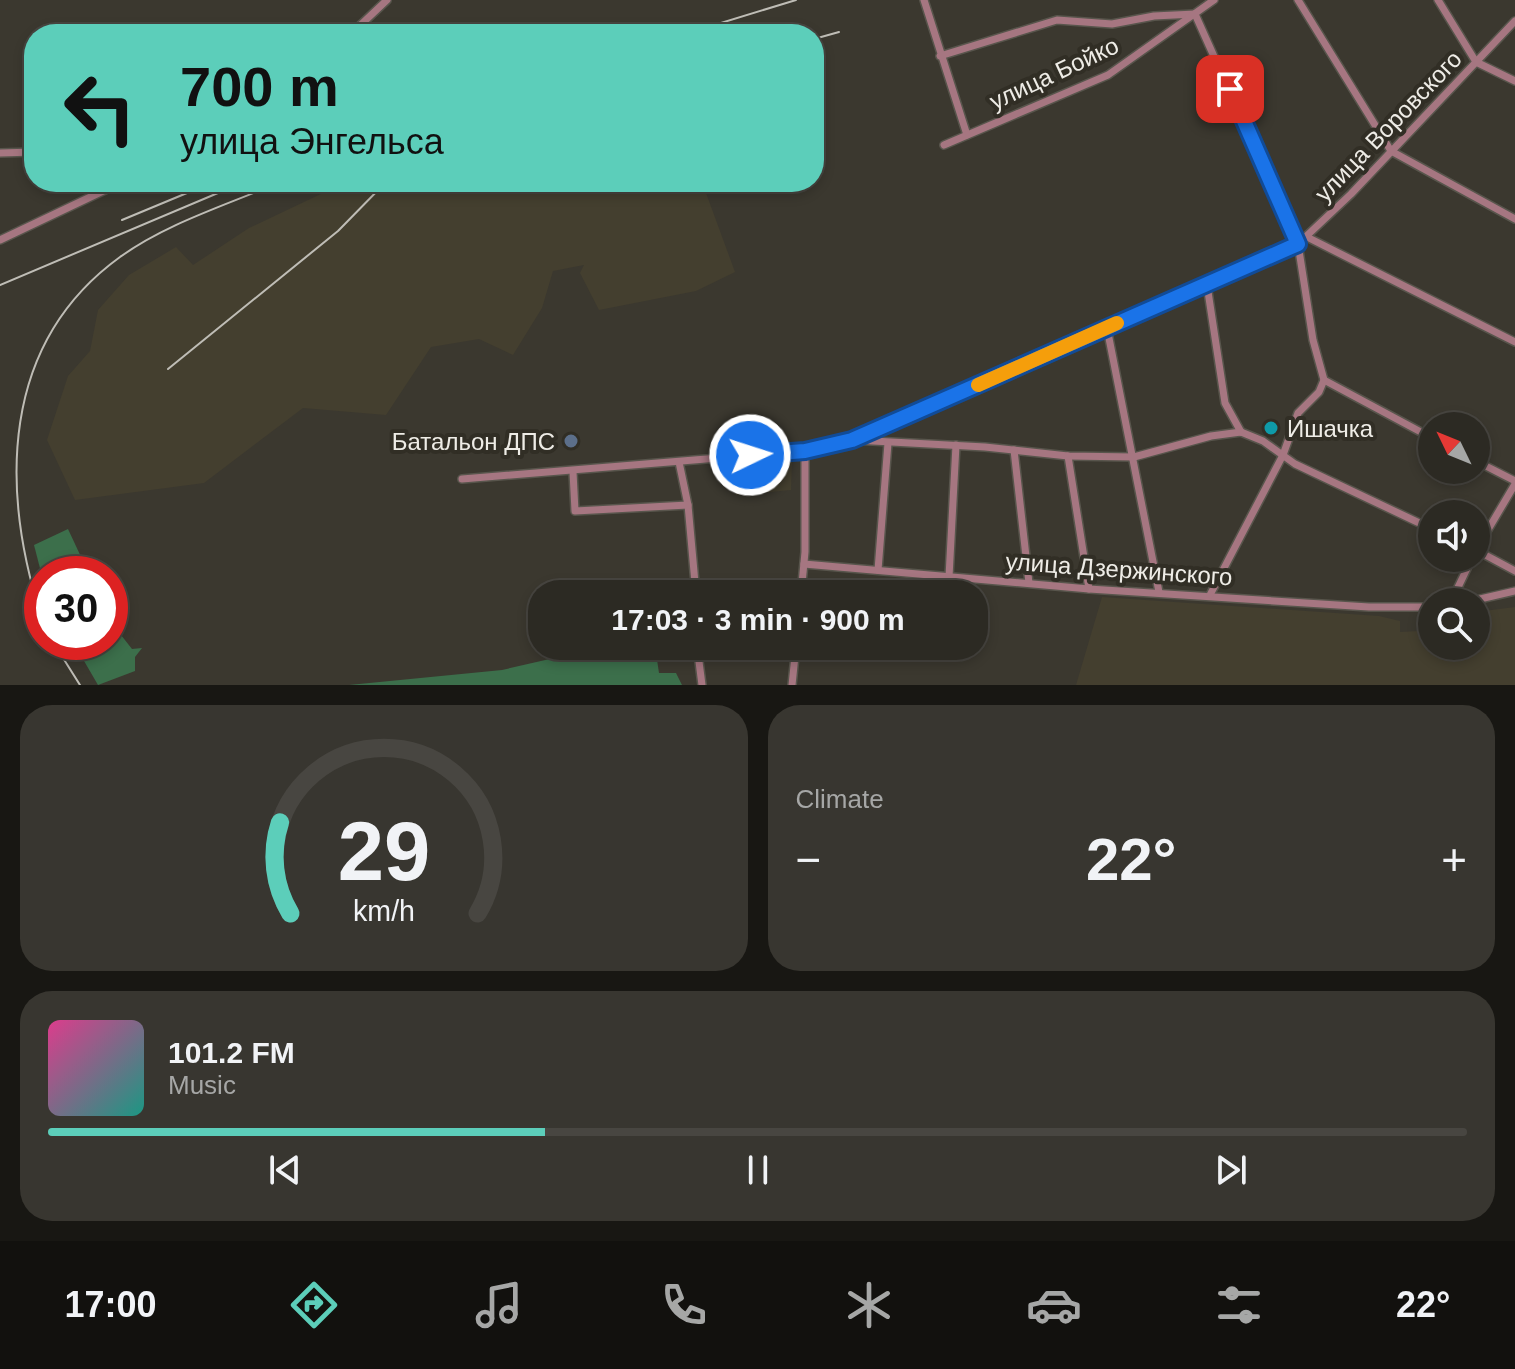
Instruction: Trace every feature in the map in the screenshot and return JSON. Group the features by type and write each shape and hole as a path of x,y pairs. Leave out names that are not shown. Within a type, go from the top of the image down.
{"street":[{"path":"362,24 387,0"},
{"path":"924,0 967,135"},
{"name":"улица Бойко","path":"944,145 1108,75 1214,0"},
{"path":"1298,0 1391,151 1515,219"},
{"path":"1438,0 1476,62 1515,81"},
{"path":"940,56 1057,20 1112,24 1154,16 1195,14 1298,244 1313,340 1324,380 1319,392 1298,413 1283,455 1210,595"},
{"name":"улица Воровского","path":"462,479 805,451 852,440 1298,244 1515,21"},
{"path":"0,153 24,152"},
{"path":"0,240 10,232 100,192"},
{"path":"1307,237 1515,342"},
{"path":"1207,285 1225,403 1241,432 1418,522"},
{"path":"1107,328 1159,592"},
{"path":"1324,380 1418,430"},
{"path":"852,440 956,445 1068,456 1134,457 1211,436 1241,432"},
{"path":"878,570 888,443"},
{"path":"949,577 956,445"},
{"path":"1014,450 1029,583"},
{"path":"802,580 805,451"},
{"path":"1068,456 1089,589"},
{"path":"679,462 688,505 695,580"},
{"path":"1490,469 1515,482 1490,526"},
{"path":"573,472 575,511 688,505"},
{"path":"1490,558 1515,571"},
{"name":"улица Дзержинского","path":"804,564 1089,589 1369,607 1418,607"},
{"path":"1490,597 1515,591"},
{"path":"699,660 702,685"},
{"path":"792,685 795,660"}],"shaded area":[{"path":"325,192 706,192 735,272 696,291 599,310 580,273 584,265 553,271 542,308 513,355 479,339 431,347 386,415 303,408 204,483 75,500 47,440 68,376 90,351 98,310 129,275 176,247 193,265 249,228"},
{"path":"792,459 791,490 736,495 730,466"},
{"path":"1102,597 1379,616 1400,621 1400,632 1418,631 1418,660 1490,660 1490,610 1515,607 1515,685 1076,685"}],"green space":[{"path":"68,529 81,556 37,556 34,545"},
{"path":"128,644 132,649 142,648 135,657 135,671 98,685 83,660 128,660"},
{"path":"546,660 657,660 659,673 676,673 682,685 349,685 502,670"}],"railway":[{"path":"718,24 796,0"},
{"path":"824,36 839,32"},
{"path":"122,220 189,192"},
{"path":"0,285 220,192"},
{"path":"26,556 17,470 20,422 32,375 51,332 80,292 120,257 177,224 255,192"},
{"path":"168,369 338,231 376,192"},
{"path":"64,660 80,685"}],"slow traffic":[{"path":"978,385 1117,323"}],"place":[{"name":"Ишачка","path":"1271,428"},
{"name":"Батальон ДПС","path":"571,441"}],"route":[{"path":"750,455 805,451 852,440 1298,244 1230,89"}]}
